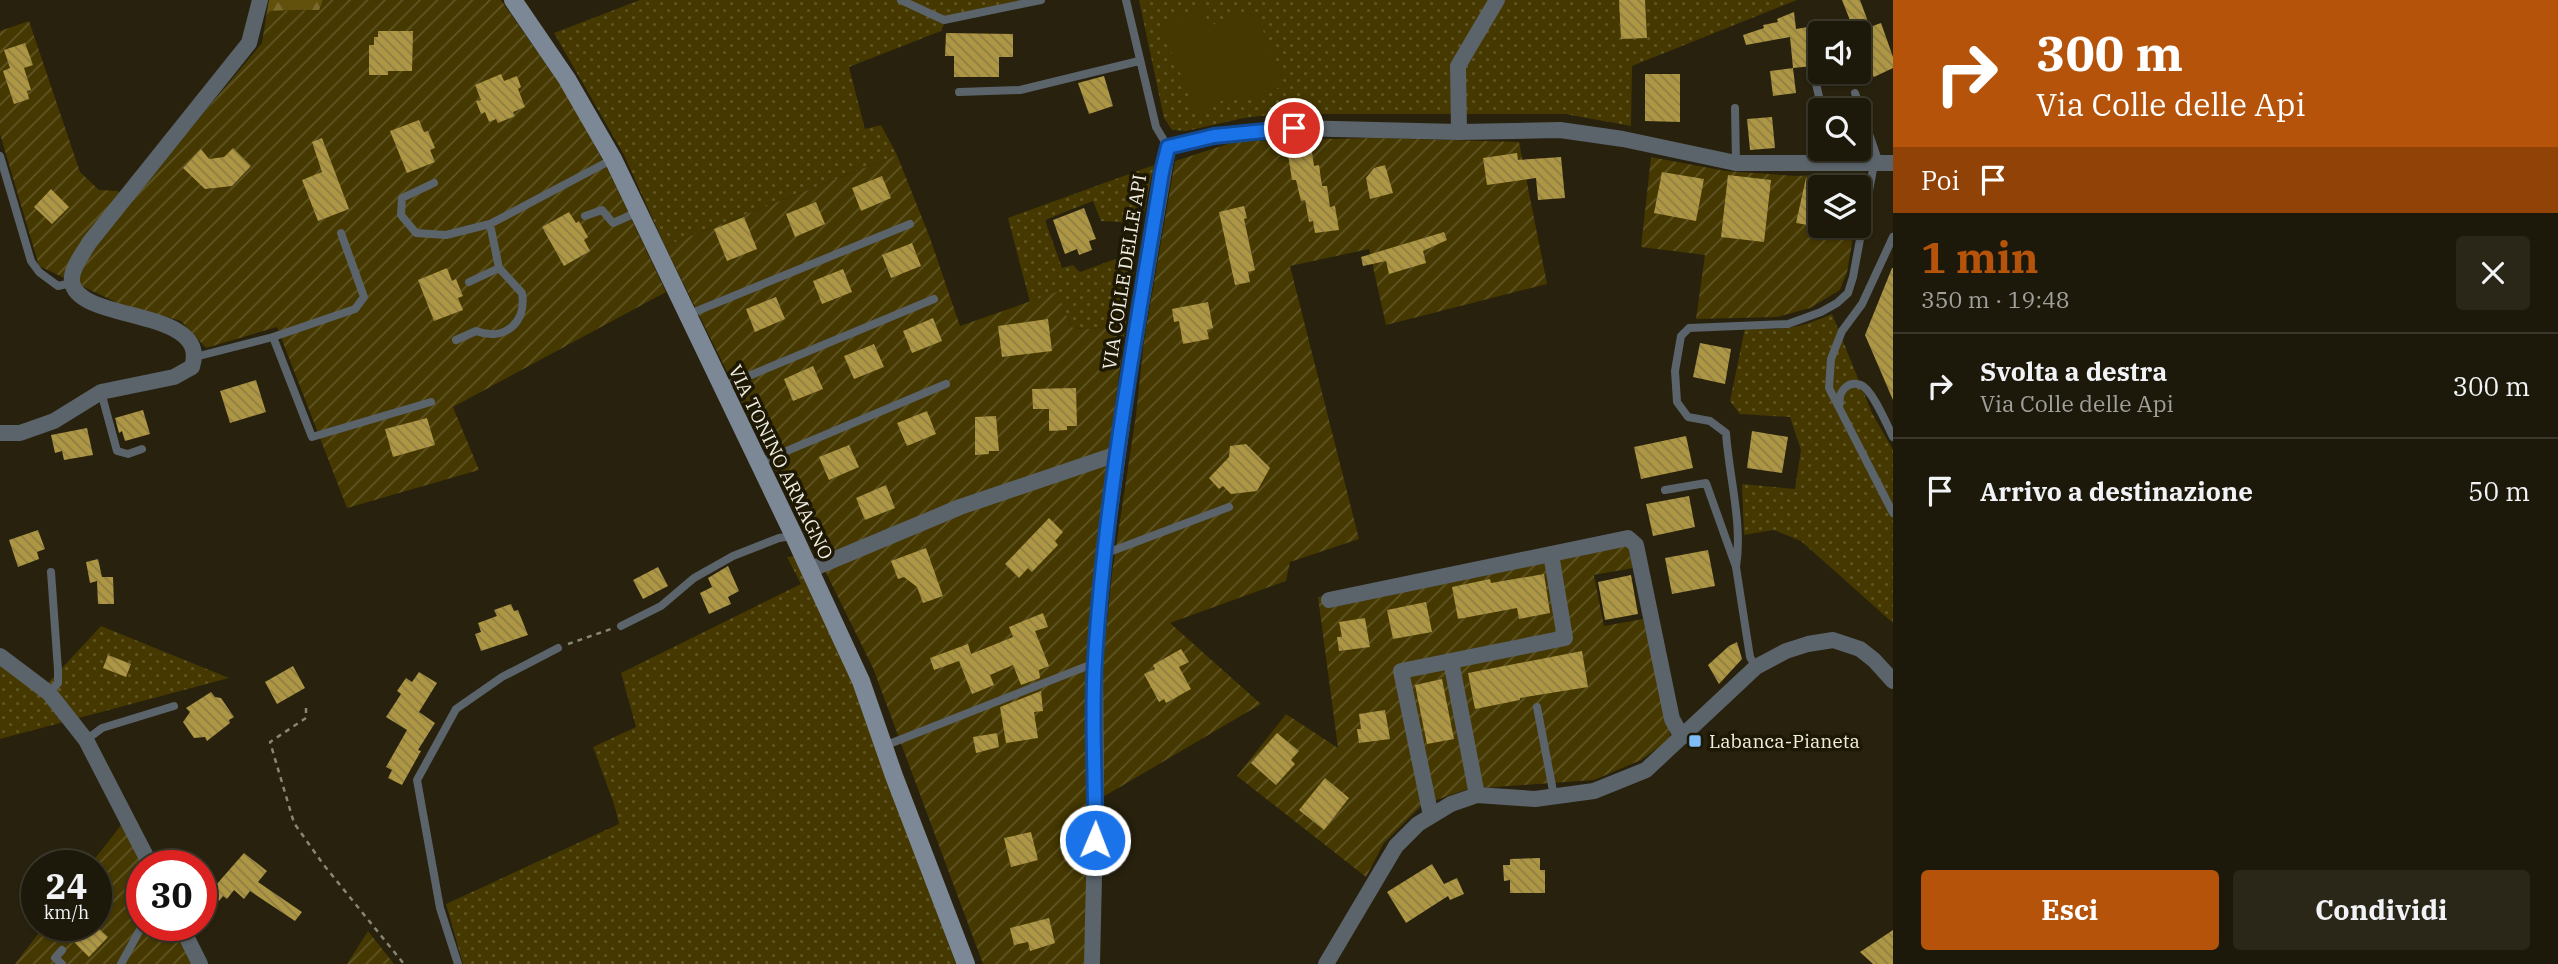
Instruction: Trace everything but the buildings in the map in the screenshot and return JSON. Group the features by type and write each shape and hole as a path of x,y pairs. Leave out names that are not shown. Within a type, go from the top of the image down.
{"street":[{"path":"0,433 20,433 54,421 101,392 174,377 192,367 195,357 190,344 180,332 154,320 109,309 76,292 72,283 72,272 89,243 249,43 260,0"},
{"name":"VIA TONINO ARMAGNO","path":"513,0 567,79 612,159 794,536 861,681 966,964"},
{"path":"1459,132 1458,66 1497,0"},
{"path":"1168,147 1214,136 1294,128 1459,132 1560,130 1623,139 1735,163 1808,158"},
{"name":"VIA COLLE DELLE API","path":"1092,964 1096,791 1095,663 1104,554 1117,454 1168,147"},
{"path":"1864,161 1882,164"},
{"path":"809,570 960,507 1117,454"},
{"path":"1329,600 1629,538 1636,545 1672,719 1682,737"},
{"path":"1431,816 1402,670 1565,638 1551,554"},
{"path":"1327,964 1395,846 1418,824 1451,804 1477,795 1535,799 1594,791 1646,770 1723,695 1756,667 1786,650 1833,640 1860,649 1893,681"},
{"path":"0,656 49,693 86,740 143,850"},
{"path":"1451,661 1477,795"},
{"path":"188,941 200,964"}],"lane":[{"path":"901,0 944,20 1041,0"},
{"path":"1126,0 1156,127 1168,147"},
{"path":"958,92 1020,90 1139,61"},
{"path":"1736,567 1736,516 1726,433 1710,421 1688,417 1677,402 1675,371 1681,336 1689,328 1754,323 1788,324 1821,312 1848,293 1882,164 1856,93"},
{"path":"1735,108 1735,163"},
{"path":"0,156 31,261 39,272 58,286 72,283"},
{"path":"434,183 402,198 401,215 416,233 446,235 490,224 612,159"},
{"path":"585,216 602,210 613,223 638,212"},
{"path":"456,340 476,331 497,336 508,331 522,312 522,293 499,268 490,224"},
{"path":"687,315 910,225"},
{"path":"195,357 272,337 355,309 365,297 341,233"},
{"path":"1893,237 1862,304 1842,331 1831,359 1829,388 1893,513"},
{"path":"469,282 499,268"},
{"path":"722,387 933,299"},
{"path":"272,337 312,437 432,402"},
{"path":"758,463 946,384"},
{"path":"1841,409 1839,396 1843,388 1860,384 1868,390 1893,437"},
{"path":"101,392 117,451 128,454 142,449"},
{"path":"1665,490 1706,484 1736,567 1749,657 1756,667"},
{"path":"1104,554 1229,507"},
{"path":"621,626 662,606 694,578 733,556 779,538 794,536"},
{"path":"49,693 58,684 51,572"},
{"path":"458,964 440,908 417,780 457,709 502,677 558,648"},
{"path":"884,746 1095,663"},
{"path":"86,740 102,729 174,706"},
{"path":"1537,706 1554,796"},
{"path":"121,964 134,941"},
{"path":"62,950 55,958 62,964"}],"path":[{"path":"558,648 621,626"},
{"path":"306,708 306,718 270,742 294,823 323,864 404,964"}],"shaded area":[{"path":"323,0 501,0 566,93 609,172 666,292 453,407 479,470 347,508 277,327 206,348 181,321 120,304 39,266 0,134 0,31 29,21 80,172 99,190 118,191 128,203 262,43 267,11 319,10"},
{"path":"640,0 1024,0 948,16 941,31 849,67 865,129 881,125 897,155 665,246 624,155 554,33"},
{"path":"1139,0 1797,0 1632,66 1631,126 1565,114 1279,114 1244,118 1186,131 1172,130 1164,118"},
{"path":"1202,7 1210,26 1254,8 1285,85 1242,103 1238,94 1196,112 1160,24"},
{"path":"1375,138 1519,142 1547,284 1386,325 1369,249 1290,266 1359,539 1290,562 1286,581 1170,623 1261,704 1103,797 1103,661 1112,573 1136,415 1144,340 1175,161 1237,141"},
{"path":"897,155 930,238 960,326 1057,292 1071,327 1100,327 1127,315 1096,552 1090,654 1086,964 983,964 873,668 665,246"},
{"path":"1651,157 1725,171 1808,175 1808,238 1853,238 1847,272 1840,290 1810,308 1777,317 1696,319 1705,255 1641,247"},
{"path":"1154,165 1142,223 1101,221 1093,201 1045,220 1062,268 1073,265 1080,272 1137,251 1127,315 1100,327 1071,327 1057,293 1030,302 1008,218"},
{"path":"1864,173 1864,175 1819,175"},
{"path":"1832,314 1872,413 1893,450 1893,623 1801,541 1774,530 1744,535 1742,484 1795,489 1801,450 1790,417 1740,414 1730,401 1745,328 1790,328"},
{"path":"1625,531 1633,568 1594,575 1604,626 1643,619 1671,738 1641,760 1594,780 1468,789 1422,805 1384,843 1366,877 1237,776 1286,714 1338,748 1318,597"},
{"path":"797,556 852,677 883,770 956,964 463,964 446,904 619,824 593,747 636,727 621,673 801,584 787,557"},
{"path":"101,626 229,678 0,739 0,649 48,683"},
{"path":"122,824 136,850 126,850 126,941 180,941 192,964 15,964 33,941 112,941 112,850 102,850"},
{"path":"368,931 394,964 347,964"}],"green space":[{"path":"269,0 323,0 320,10 267,11"}],"place":[{"name":"Labanca-Pianeta","path":"1695,741"}],"route":[{"path":"1095,840 1095,663 1104,554 1128,382 1168,147 1214,136 1294,128"}]}
